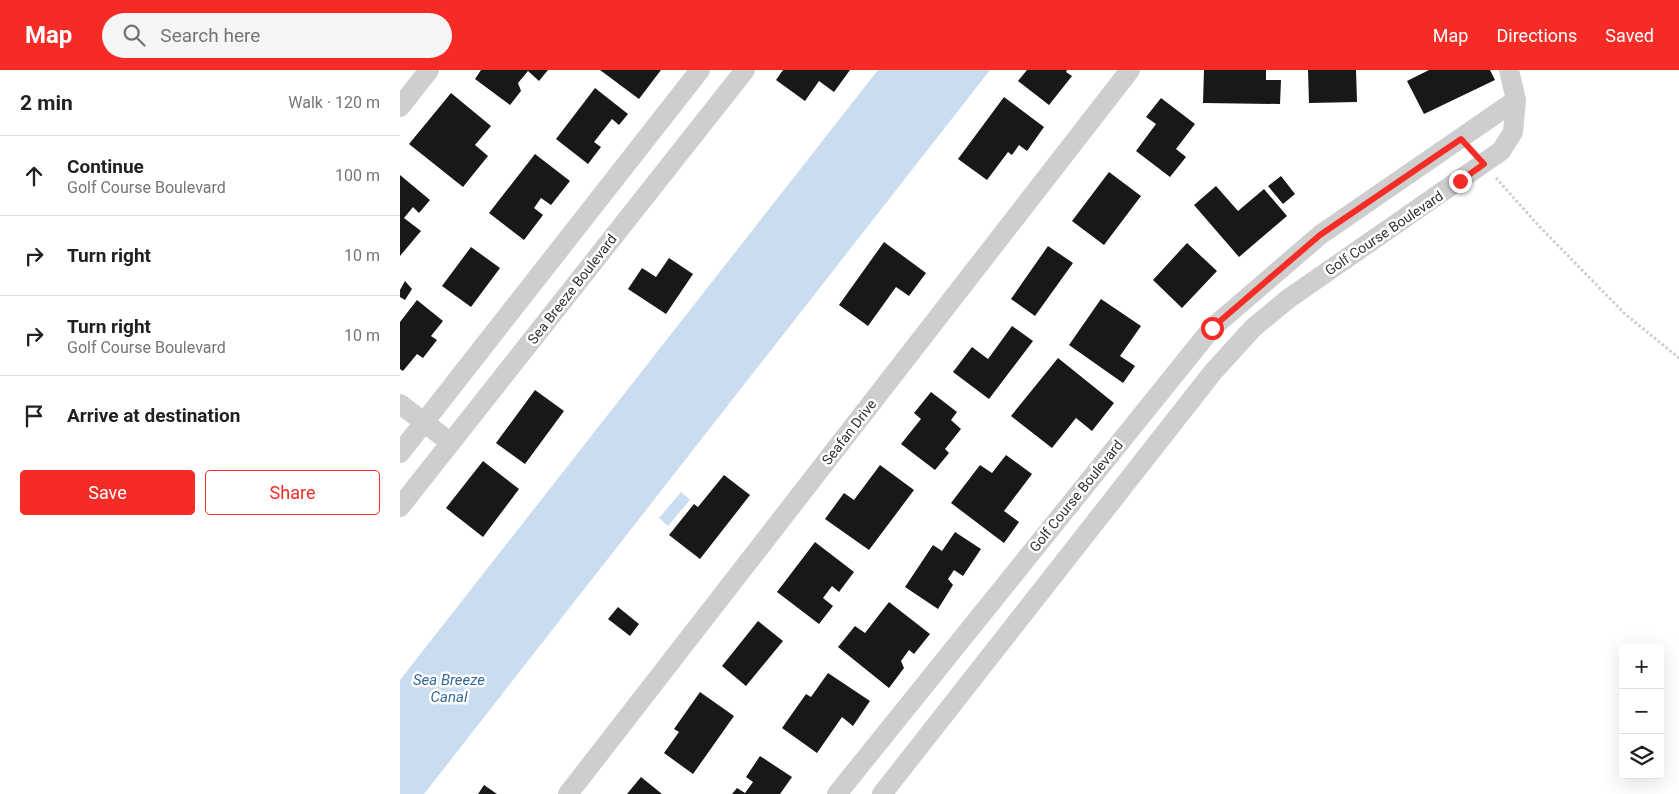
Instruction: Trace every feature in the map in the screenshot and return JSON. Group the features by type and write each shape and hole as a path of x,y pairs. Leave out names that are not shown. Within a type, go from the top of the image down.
{"street":[{"path":"400,108 429,70"},
{"path":"400,454 700,70"},
{"name":"Sea Breeze Boulevard","path":"400,507 745,70"},
{"name":"Seafan Drive","path":"568,794 1130,70"},
{"path":"1509,70 1516,100"},
{"name":"Golf Course Boulevard","path":"882,794 1214,372 1253,328 1288,299 1501,151 1513,132 1516,100"},
{"name":"Golf Course Boulevard","path":"836,794 1212,328 1320,235 1516,100"},
{"path":"400,404 451,443"}],"path":[{"path":"1484,164 1538,225 1625,314 1679,358"}],"water":[{"name":"Sea Breeze Canal","path":"878,70 990,70 424,794 400,794 400,680"},
{"path":"681,492 690,500 668,526 659,518"}],"building":[{"path":"481,70 548,70 539,81 528,71 518,83 521,91 510,105 475,79"},
{"path":"600,70 661,70 639,99"},
{"path":"783,70 850,70 834,92 819,81 805,101 776,80"},
{"path":"1027,70 1067,70 1066,72 1072,76 1049,105 1018,81"},
{"path":"1204,70 1266,70 1266,80 1281,80 1280,104 1203,103"},
{"path":"1308,70 1356,70 1357,102 1309,103"},
{"path":"1429,70 1490,70 1495,80 1424,114 1407,81"},
{"path":"595,88 628,114 619,125 612,119 594,142 601,147 588,164 556,139"},
{"path":"451,93 491,126 475,145 488,156 463,187 409,144"},
{"path":"1004,97 1044,127 1027,151 1019,145 1012,155 1008,152 987,180 958,159"},
{"path":"1161,98 1195,124 1176,149 1186,157 1170,177 1136,151 1156,124 1146,117"},
{"path":"535,154 570,181 551,205 541,198 534,208 543,215 524,240 489,213"},
{"path":"1109,172 1141,196 1104,245 1072,221"},
{"path":"400,175 430,200 419,213 413,207 404,218 421,231 400,256"},
{"path":"1281,176 1295,194 1283,204 1268,186"},
{"path":"1216,186 1238,211 1264,189 1287,216 1239,257 1194,205"},
{"path":"884,242 926,273 909,296 896,287 868,326 839,305"},
{"path":"1187,243 1217,271 1182,308 1153,280"},
{"path":"1048,246 1073,263 1035,316 1011,299"},
{"path":"471,247 500,268 471,307 442,286"},
{"path":"669,258 693,274 666,314 628,289 642,268 656,277"},
{"path":"405,281 412,289 405,300 400,297 400,290"},
{"path":"1101,299 1141,326 1120,356 1135,366 1123,383 1069,345"},
{"path":"417,300 443,321 431,336 437,340 423,358 417,354 403,371 400,369 400,322"},
{"path":"1012,326 1033,341 989,399 953,372 972,347 988,359"},
{"path":"1058,358 1114,403 1092,431 1076,418 1052,448 1011,416"},
{"path":"535,390 564,411 525,464 496,443"},
{"path":"931,392 957,412 951,420 961,429 945,449 949,453 935,470 901,444 921,419 914,413"},
{"path":"1006,455 1032,474 1004,511 1019,522 1004,543 951,503 980,465 992,473"},
{"path":"483,461 519,489 483,537 446,508"},
{"path":"880,465 914,490 869,550 825,519 844,493 854,500"},
{"path":"724,475 750,495 700,559 669,535 694,504 698,507"},
{"path":"955,532 981,549 963,576 954,570 948,579 953,585 938,609 905,587 933,545 942,551"},
{"path":"815,542 854,572 839,592 832,586 823,598 833,606 819,624 777,592"},
{"path":"889,602 930,634 914,654 909,650 901,661 904,668 889,688 838,647 855,626 865,633"},
{"path":"618,607 639,624 630,636 608,619"},
{"path":"758,621 783,641 746,686 722,666"},
{"path":"828,673 870,701 853,726 842,717 817,753 782,728 806,694 811,697"},
{"path":"700,692 734,716 693,774 664,753 679,732 674,729"},
{"path":"760,756 792,777 780,794 732,794 737,788 745,793 753,782 746,777"},
{"path":"641,777 662,794 627,794"},
{"path":"484,785 497,794 478,794"}],"route":[{"path":"1212,328 1320,235 1461,139 1484,164 1460,181"}]}
